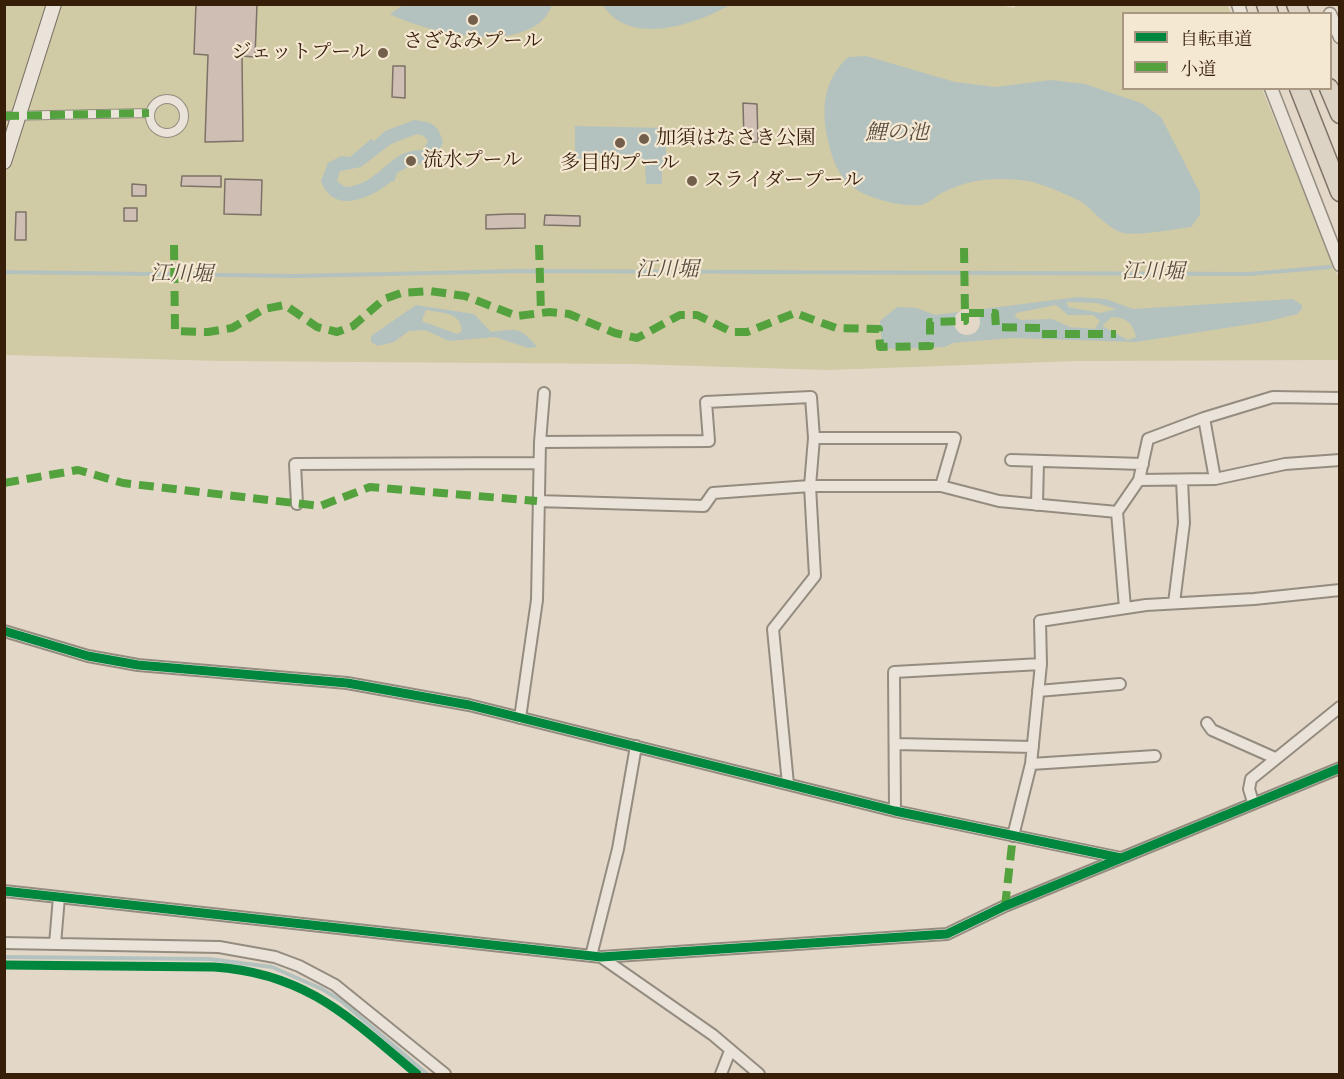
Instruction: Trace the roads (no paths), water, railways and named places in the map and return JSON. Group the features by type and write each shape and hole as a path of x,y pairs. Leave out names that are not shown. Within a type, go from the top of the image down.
{"highway":[{"path":"1300,90 1340,192"},
{"path":"1330,90 1340,114"}],"main road":[{"path":"4,162 54,4"}],"street":[{"path":"1332,19 1340,37"},
{"path":"1272,90 1340,265"},
{"path":"170,99 181,106 184,119 177,130 164,133 152,126 149,113 156,102 170,99"},
{"path":"4,116 149,113"},
{"path":"520,718 537,600 537,501 544,393"},
{"path":"540,442 710,441 706,402 811,397 814,438 810,486 815,576 773,629 788,784"},
{"path":"1125,608 1117,512 1139,480 1148,439 1204,418 1274,398 1340,398"},
{"path":"1204,418 1215,479"},
{"path":"814,438 955,438 941,486"},
{"path":"1011,460 1143,464"},
{"path":"1139,480 1215,479 1285,464 1340,460"},
{"path":"1037,505 1038,461"},
{"path":"297,504 295,464 539,463"},
{"path":"1174,603 1184,523 1182,480"},
{"path":"537,501 704,506 713,493 810,486 941,486 999,501 1117,512"},
{"path":"1013,836 1032,765 1041,664 1040,621 1125,608 1340,590"},
{"path":"4,631 88,656 138,665 347,683 469,705 895,811 1121,858"},
{"path":"895,811 894,672 1041,664"},
{"path":"1038,692 1120,684"},
{"path":"1253,802 1249,789 1251,779 1340,707"},
{"path":"1207,723 1212,730 1275,758"},
{"path":"895,744 1033,747"},
{"path":"596,957 636,746"},
{"path":"1032,765 1155,756"},
{"path":"4,891 596,957 947,933 1253,802 1340,768"},
{"path":"55,944 59,897"},
{"path":"4,944 219,947 275,957 299,966 335,985 445,1074"},
{"path":"596,957 713,1035 759,1074"},
{"path":"721,1074 730,1051"}],"water":[{"name":"さざなみプール","path":"403,5 552,5 541,21 524,31 502,36 478,36 428,28 390,14"},
{"path":"603,5 730,5 681,25 645,29 629,26 614,18"},
{"name":"鯉の池","path":"866,56 955,82 995,87 1051,80 1085,84 1141,103 1161,117 1200,193 1200,215 1191,227 1129,234 1112,228 1079,200 1028,181 996,179 975,181 954,187 921,205 893,203 861,192 844,179 834,161 825,124 825,103 830,83 840,65 848,57"},
{"name":"流水プール","path":"414,120 425,122 433,125 439,131 443,142 435,160 408,167 397,173 394,182 392,181 374,193 354,200 343,201 334,198 327,192 321,181 328,163 341,156 350,157 371,139 374,141 385,131","holes":["417,134 424,136 428,141 423,150 401,155 367,180 345,187 337,181 340,171 361,167 391,144"]},
{"name":"多目的プール","path":"575,126 666,128 666,165 662,165 662,184 646,184 645,163 641,159 575,159"},
{"path":"1078,297 1106,299 1133,309 1293,299 1302,305 1302,309 1297,314 1270,321 1136,342 1012,338 953,343 945,347 882,349 880,321 897,307 917,308 935,315","holes":["1067,302 1097,303 1116,309 1101,313 1068,307","1056,305 1068,315 1093,315 1100,321 1095,329 1070,327 1052,319 1021,320 1015,317 1016,313","1112,317 1122,318 1131,324 1136,337 1128,340 1102,326"]},
{"path":"416,305 474,314 491,332 517,330 527,336 537,347 528,348 495,337 449,341 425,330 409,331 394,342 378,346 371,342 371,336","holes":["426,310 450,314 458,320 462,331 457,334 424,322 422,320"]}],"waterway":[{"name":"江川堀","path":"4,272 295,276 520,271 1249,274 1330,267"},
{"path":"4,957 209,959 272,967 322,989 340,1000 427,1074"}],"place":[{"name":"さざなみプール","path":"473,20"},
{"name":"ジェットプール","path":"383,53"},
{"name":"加須はなさき公園","path":"644,139"},
{"name":"多目的プール","path":"620,143"},
{"name":"流水プール","path":"411,161"},
{"name":"スライダープール","path":"692,181"}]}
